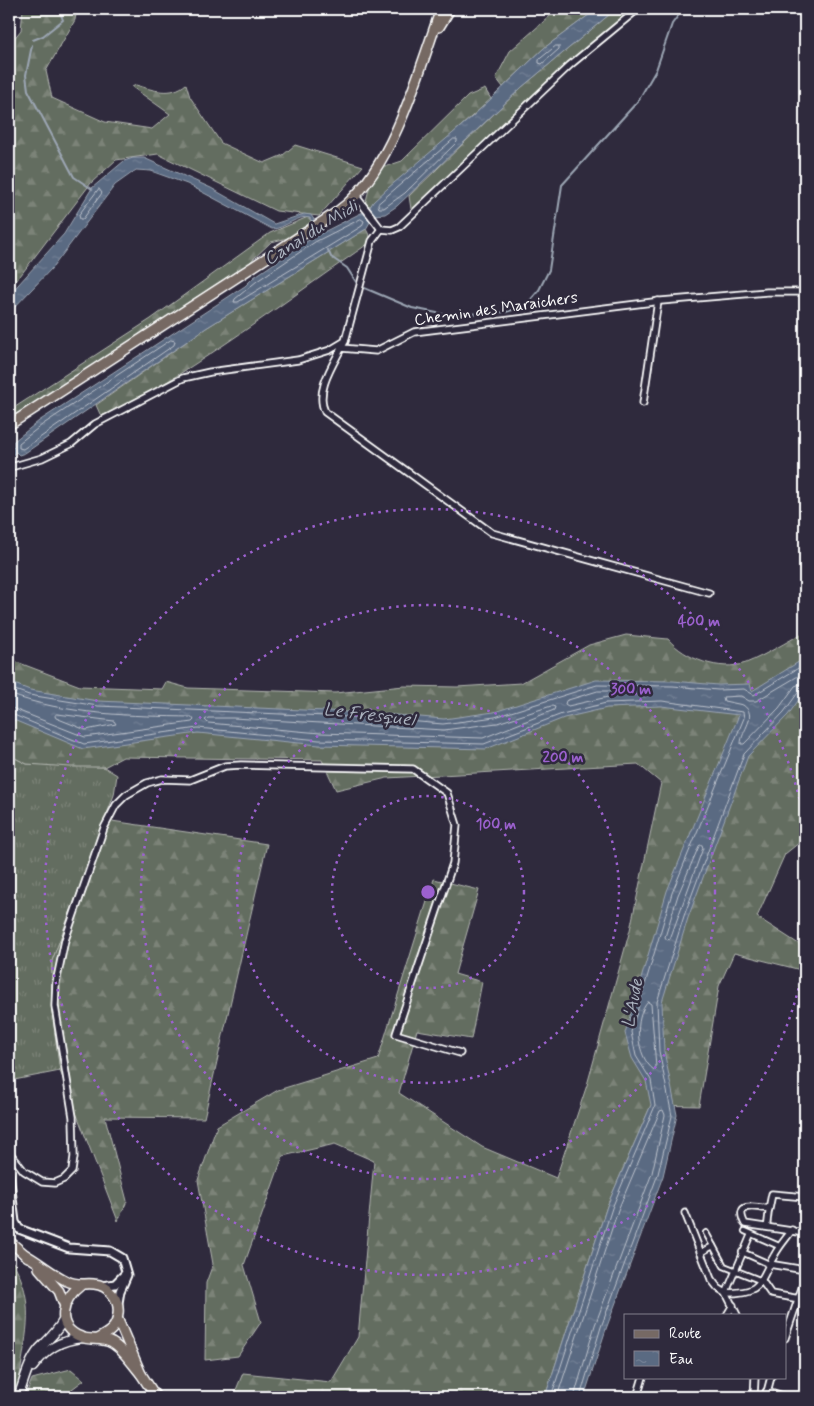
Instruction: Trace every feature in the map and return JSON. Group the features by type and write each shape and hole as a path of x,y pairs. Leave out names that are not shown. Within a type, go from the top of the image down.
{"main road":[{"path":"9,425 325,220 355,195 372,174 401,122 442,9"},
{"path":"432,38 450,9"},
{"path":"10,1242 45,1273 59,1291 64,1304 64,1319 70,1329 82,1338"},
{"path":"24,1254 60,1278 80,1286"},
{"path":"64,1304 70,1294 80,1286 93,1283 102,1286 112,1293 118,1303 118,1320 141,1374"},
{"path":"18,1397 31,1361 39,1350 53,1337 64,1319"},
{"path":"97,1339 108,1333 118,1320"},
{"path":"26,1377 50,1348 66,1339 97,1339 112,1343 141,1374 156,1397"}],"street":[{"path":"355,195 381,228 392,230 399,227 563,71 638,9"},
{"path":"381,228 372,241 344,341 322,389 321,404 325,412 492,532 709,593"},
{"name":"Chemin des Maraichers","path":"341,348 376,351 414,332 658,301 768,292 805,292"},
{"path":"643,403 658,301"},
{"path":"11,468 42,458 71,444 95,424 183,378 210,372 298,360 330,350 344,341"},
{"path":"9,1152 24,1171 42,1182 55,1183 64,1179 72,1171 74,1157 73,1117 54,1006 59,960 104,828 116,805 126,795 147,783 162,779 190,780 226,766 240,765 413,769 447,793 457,825 453,863 396,1034 460,1053"},
{"path":"9,1174 15,1222 19,1229 69,1248 110,1251 122,1258 126,1265 127,1274 120,1291 118,1303"},
{"path":"758,1236 765,1226 772,1194 805,1197"},
{"path":"769,1209 752,1205 746,1206 742,1219 745,1224 805,1233"},
{"path":"685,1213 711,1279 718,1288 726,1293 737,1314"},
{"path":"726,1293 742,1293 754,1289 762,1281 779,1246 792,1230"},
{"path":"745,1231 779,1246"},
{"path":"706,1233 724,1266 762,1281 771,1294 800,1299"},
{"path":"726,1293 751,1234"},
{"path":"700,1253 713,1246"},
{"path":"742,1252 769,1264 805,1270"},
{"path":"102,1286 120,1282 126,1265"},
{"path":"786,1335 800,1299 805,1279"},
{"path":"728,1314 733,1305"},
{"path":"637,1397 643,1378"},
{"path":"754,1397 755,1378"},
{"path":"771,1378 766,1395 783,1397"}],"green space":[{"path":"23,9 77,9 75,20 46,71 52,98 105,122 152,129 170,114 132,87 136,85 168,91 180,88 186,84 190,97 221,143 264,163 283,155 295,145 363,166 319,216 276,211 158,154 116,160 91,183 20,276 9,286 9,45 21,30"},
{"path":"558,9 597,9 544,48 503,87 496,78 510,51"},
{"path":"616,9 638,9 570,65 419,208 411,209 409,196 522,87"},
{"path":"485,89 491,99 420,163 388,188 371,206 365,205 375,165 387,166 402,161 468,96"},
{"path":"308,217 312,222 288,238 271,242 249,263 9,419 9,411 151,319 270,233"},
{"path":"366,229 372,241 242,332 142,397 108,416 100,414 96,405 206,328"},
{"path":"805,632 805,838 785,854 757,917 805,948 805,971 734,953 719,986 699,1106 651,1105 607,1206 545,1397 233,1397 243,1373 331,1382 358,1337 374,1161 335,1144 283,1156 244,1265 261,1322 238,1356 205,1360 206,1283 213,1264 198,1180 217,1126 278,1090 378,1059 434,879 479,890 455,974 482,982 471,1039 417,1030 399,1093 482,1147 556,1178 587,1085 630,930 661,783 638,764 387,778 336,790 322,760 123,757 104,767 27,764 9,755 9,659 80,686 162,689 166,682 188,688 335,693 404,686 457,687 521,683 589,645 626,635 668,639 693,658 714,665 736,665 746,663 761,656"},
{"path":"9,755 27,764 104,767 117,775 114,795 52,961 52,1011 60,1071 9,1081"},
{"path":"105,820 267,844 204,1118 105,1117 127,1201 118,1221 60,1071 52,1011 52,961"},
{"path":"9,1262 13,1262 20,1277 27,1304 26,1331 18,1397 9,1397 12,1333 9,1314"},
{"path":"71,1369 84,1380 72,1389 72,1397 25,1397 32,1379"}],"water":[{"path":"597,9 616,9 522,87 397,206 385,214 374,215 366,229 206,328 25,453 19,455 16,452 9,458 9,451 14,447 14,441 39,421 245,286 254,277 312,238 361,213 367,212 373,202 388,188 472,117 544,48"},
{"path":"133,158 144,158 211,188 274,224 304,214 311,215 315,221 312,222 310,218 305,217 282,227 272,229 187,184 151,171 136,170 115,185 53,267 9,313 9,295 64,234 92,188 124,161"},
{"name":"Le Fresquel","path":"805,658 805,691 788,715 748,756 688,918 662,1002 664,1051 677,1115 663,1176 606,1329 584,1397 545,1397 607,1206 651,1105 646,1081 632,1058 625,1033 667,891 739,715 661,706 607,708 564,718 486,749 319,745 198,733 83,749 9,718 9,682 30,690 98,701 372,713 444,719 494,712 596,680 673,681 718,685 750,684 752,691"},
{"path":"9,1314 12,1333 9,1378"}],"waterway":[{"path":"33,40 43,36 63,20 59,9"},
{"path":"362,287 412,308 447,315 506,312 528,303 539,290 549,270 562,185 638,101 656,70 672,24 683,9"},
{"path":"32,45 26,75 28,90 74,177 92,189"},
{"path":"328,250 331,257 347,268 358,285"}],"water label":[{"name":"Canal du Midi","path":"311,233"},
{"name":"L'Aude","path":"633,1003"}]}
